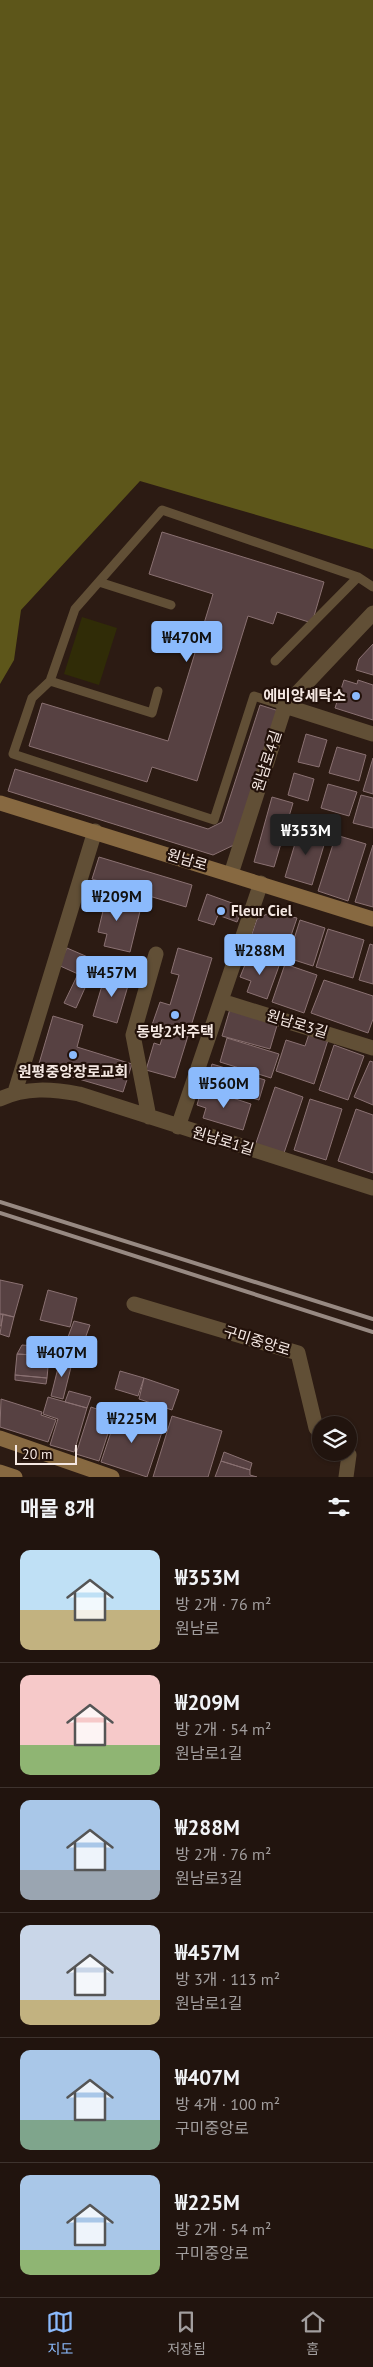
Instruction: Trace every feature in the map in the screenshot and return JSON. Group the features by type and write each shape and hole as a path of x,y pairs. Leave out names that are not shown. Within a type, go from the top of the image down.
{"street":[{"name":"원남로4길","path":"231,874 285,706 373,614"},
{"path":"285,706 373,734"},
{"name":"원남로","path":"0,803 373,919"},
{"path":"15,1092 95,831"},
{"path":"178,1127 261,883"},
{"path":"149,1117 133,1035 156,954"},
{"name":"원남로3길","path":"221,1001 373,1048"},
{"name":"원남로1길","path":"0,1099 15,1092 52,1089 79,1094 373,1188"},
{"name":"구미중앙로","path":"134,1304 298,1353 313,1416"},
{"path":"0,1438 112,1477"},
{"path":"346,1477 348,1461"},
{"path":"0,1472 15,1477"}],"lane":[{"path":"285,706 254,696 214,820 13,754 32,698 50,681 75,609 162,510 358,577 373,587"},
{"path":"276,661 358,577"},
{"path":"99,582 171,604"},
{"path":"50,681 152,712 158,691"}],"shaded area":[{"path":"0,0 373,0 373,549 140,481 21,610 14,660 0,684"},
{"path":"82,617 117,628 99,685 64,674"}],"building":[{"path":"162,532 324,582 312,623 277,612 273,624 248,616 197,781 152,767 147,782 29,746 42,703 168,741 213,594 149,574"},
{"path":"373,644 373,675 356,670 359,659"},
{"name":"에비앙세탁소","path":"344,680 357,684 358,680 373,685 373,720 335,708"},
{"path":"260,705 279,711 236,844 213,855 8,791 15,769 208,829 222,822"},
{"path":"306,734 327,740 319,767 298,762"},
{"path":"337,747 366,755 359,781 329,773"},
{"path":"373,758 373,794 363,791"},
{"path":"294,773 314,779 308,801 288,795"},
{"path":"328,784 357,792 349,816 321,808"},
{"path":"361,795 373,798 373,828 353,823"},
{"path":"272,797 293,803 274,867 254,862"},
{"path":"300,827 327,835 312,885 285,877"},
{"path":"336,835 366,844 348,901 318,891"},
{"path":"373,845 373,907 355,902"},
{"path":"99,857 192,885 186,907 92,879"},
{"name":"Fleur Ciel","path":"207,894 243,907 237,922 218,915 214,925 198,920"},
{"path":"90,896 141,907 130,952 104,946 107,934 98,932 103,911 87,907"},
{"path":"271,912 297,918 282,962 246,951 257,919"},
{"path":"300,920 325,928 313,966 288,958"},
{"path":"328,929 364,940 353,978 316,967"},
{"path":"370,944 373,945 373,984 359,980"},
{"path":"67,948 97,961 76,1008 64,1003 78,974 58,965"},
{"name":"동방2차주택","path":"178,948 212,958 175,1078 146,1070 154,1043 160,1045 165,1029 152,1025 160,1002 170,1005 179,975 171,973"},
{"path":"249,955 279,966 267,999 247,992 251,981 240,977"},
{"path":"285,964 317,975 304,1013 272,1002"},
{"path":"106,972 130,979 117,1023 93,1016"},
{"path":"324,980 373,996 373,1019 368,1033 311,1013"},
{"path":"230,1009 278,1022 270,1049 222,1036"},
{"name":"원평중앙장로교회","path":"53,1016 83,1025 77,1047 132,1064 123,1092 38,1067"},
{"path":"309,1034 328,1040 314,1084 276,1071 286,1040 305,1046"},
{"path":"227,1038 279,1054 271,1078 220,1062"},
{"path":"334,1045 364,1056 348,1100 319,1090"},
{"path":"370,1061 373,1062 373,1105 354,1097"},
{"path":"212,1064 265,1080 259,1100 206,1085"},
{"path":"275,1087 303,1097 283,1156 255,1146"},
{"path":"202,1088 251,1104 243,1130 203,1118 206,1108 197,1105"},
{"path":"310,1099 342,1109 326,1160 294,1150"},
{"path":"356,1109 373,1115 373,1173 338,1161"},
{"path":"0,1280 23,1285 14,1317 0,1314"},
{"path":"48,1290 77,1298 70,1327 40,1320"},
{"path":"0,1314 3,1314 1,1326 0,1326"},
{"path":"3,1314 14,1317 9,1337 0,1334"},
{"path":"74,1321 90,1325 78,1358 68,1355 71,1347 65,1345"},
{"path":"22,1345 48,1347 49,1356 17,1354"},
{"path":"53,1351 59,1353 56,1362 51,1361"},
{"path":"17,1354 49,1356 47,1378 15,1375"},
{"path":"61,1356 73,1359 63,1399 51,1396"},
{"path":"120,1371 144,1378 138,1396 115,1389"},
{"path":"15,1375 47,1378 46,1384 15,1380"},
{"path":"144,1378 179,1390 172,1410 139,1399"},
{"path":"69,1391 91,1397 87,1408 65,1402"},
{"path":"48,1397 87,1408 74,1452 50,1445 58,1419 43,1414"},
{"path":"1,1399 42,1412 41,1415 56,1420 48,1442 0,1427"},
{"path":"91,1407 114,1415 99,1461 76,1454"},
{"path":"118,1411 164,1426 147,1477 101,1462"},
{"path":"172,1416 222,1431 208,1477 153,1477"},
{"path":"224,1452 252,1463 250,1470 221,1461"},
{"path":"221,1461 250,1470 250,1475 257,1477 215,1477"}],"railway":[{"path":"0,1202 373,1319"},
{"path":"0,1213 373,1332"}],"place":[{"name":"에비앙세탁소","path":"356,696"},
{"name":"Fleur Ciel","path":"221,911"},
{"name":"동방2차주택","path":"175,1015"},
{"name":"원평중앙장로교회","path":"73,1055"}]}
